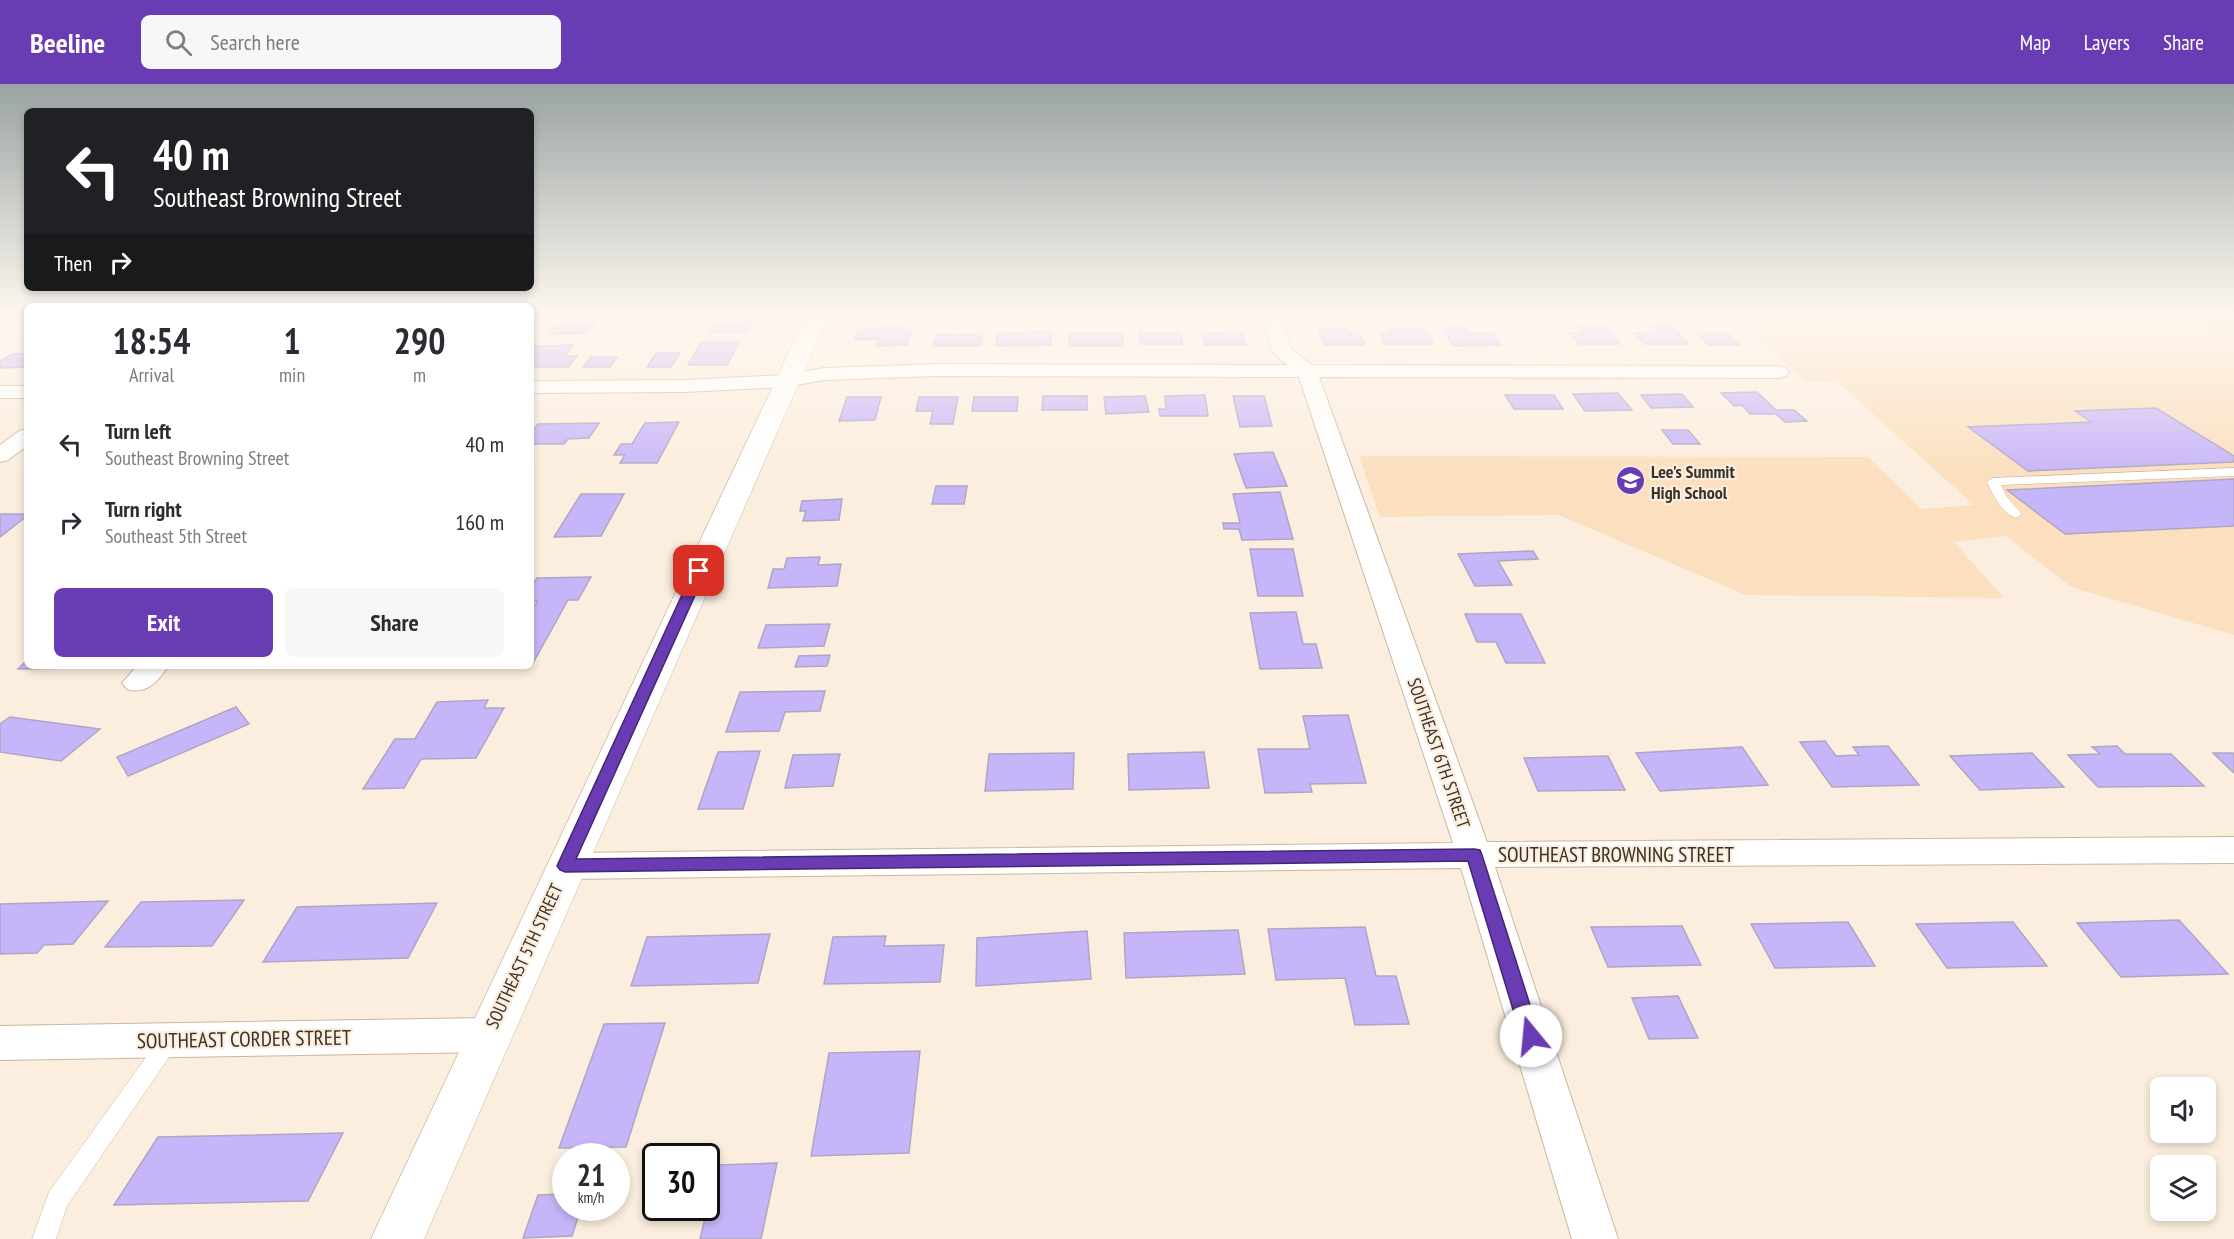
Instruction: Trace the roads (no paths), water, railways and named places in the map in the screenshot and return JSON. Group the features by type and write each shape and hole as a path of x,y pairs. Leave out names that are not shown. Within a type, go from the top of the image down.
{"street":[{"name":"SOUTHEAST 5TH STREET","path":"397,1239 792,368"},
{"path":"1302,368 1306,371"},
{"path":"534,387 656,387 786,381 824,374 937,370 1779,372"},
{"name":"SOUTHEAST 6TH STREET","path":"1306,371 1474,855 1595,1239"},
{"path":"0,392 24,392"},
{"path":"0,455 24,438"},
{"name":"SOUTHEAST BROWNING STREET","path":"565,866 1474,855 2234,850"},
{"name":"SOUTHEAST CORDER STREET","path":"0,1043 488,1035"}],"lane":[{"path":"2016,514 2001,498 1993,482 2234,472"},
{"path":"44,1239 57,1200 170,1041"}],"place":[{"name":"Lee's Summit High School","path":"1630,481"}]}
